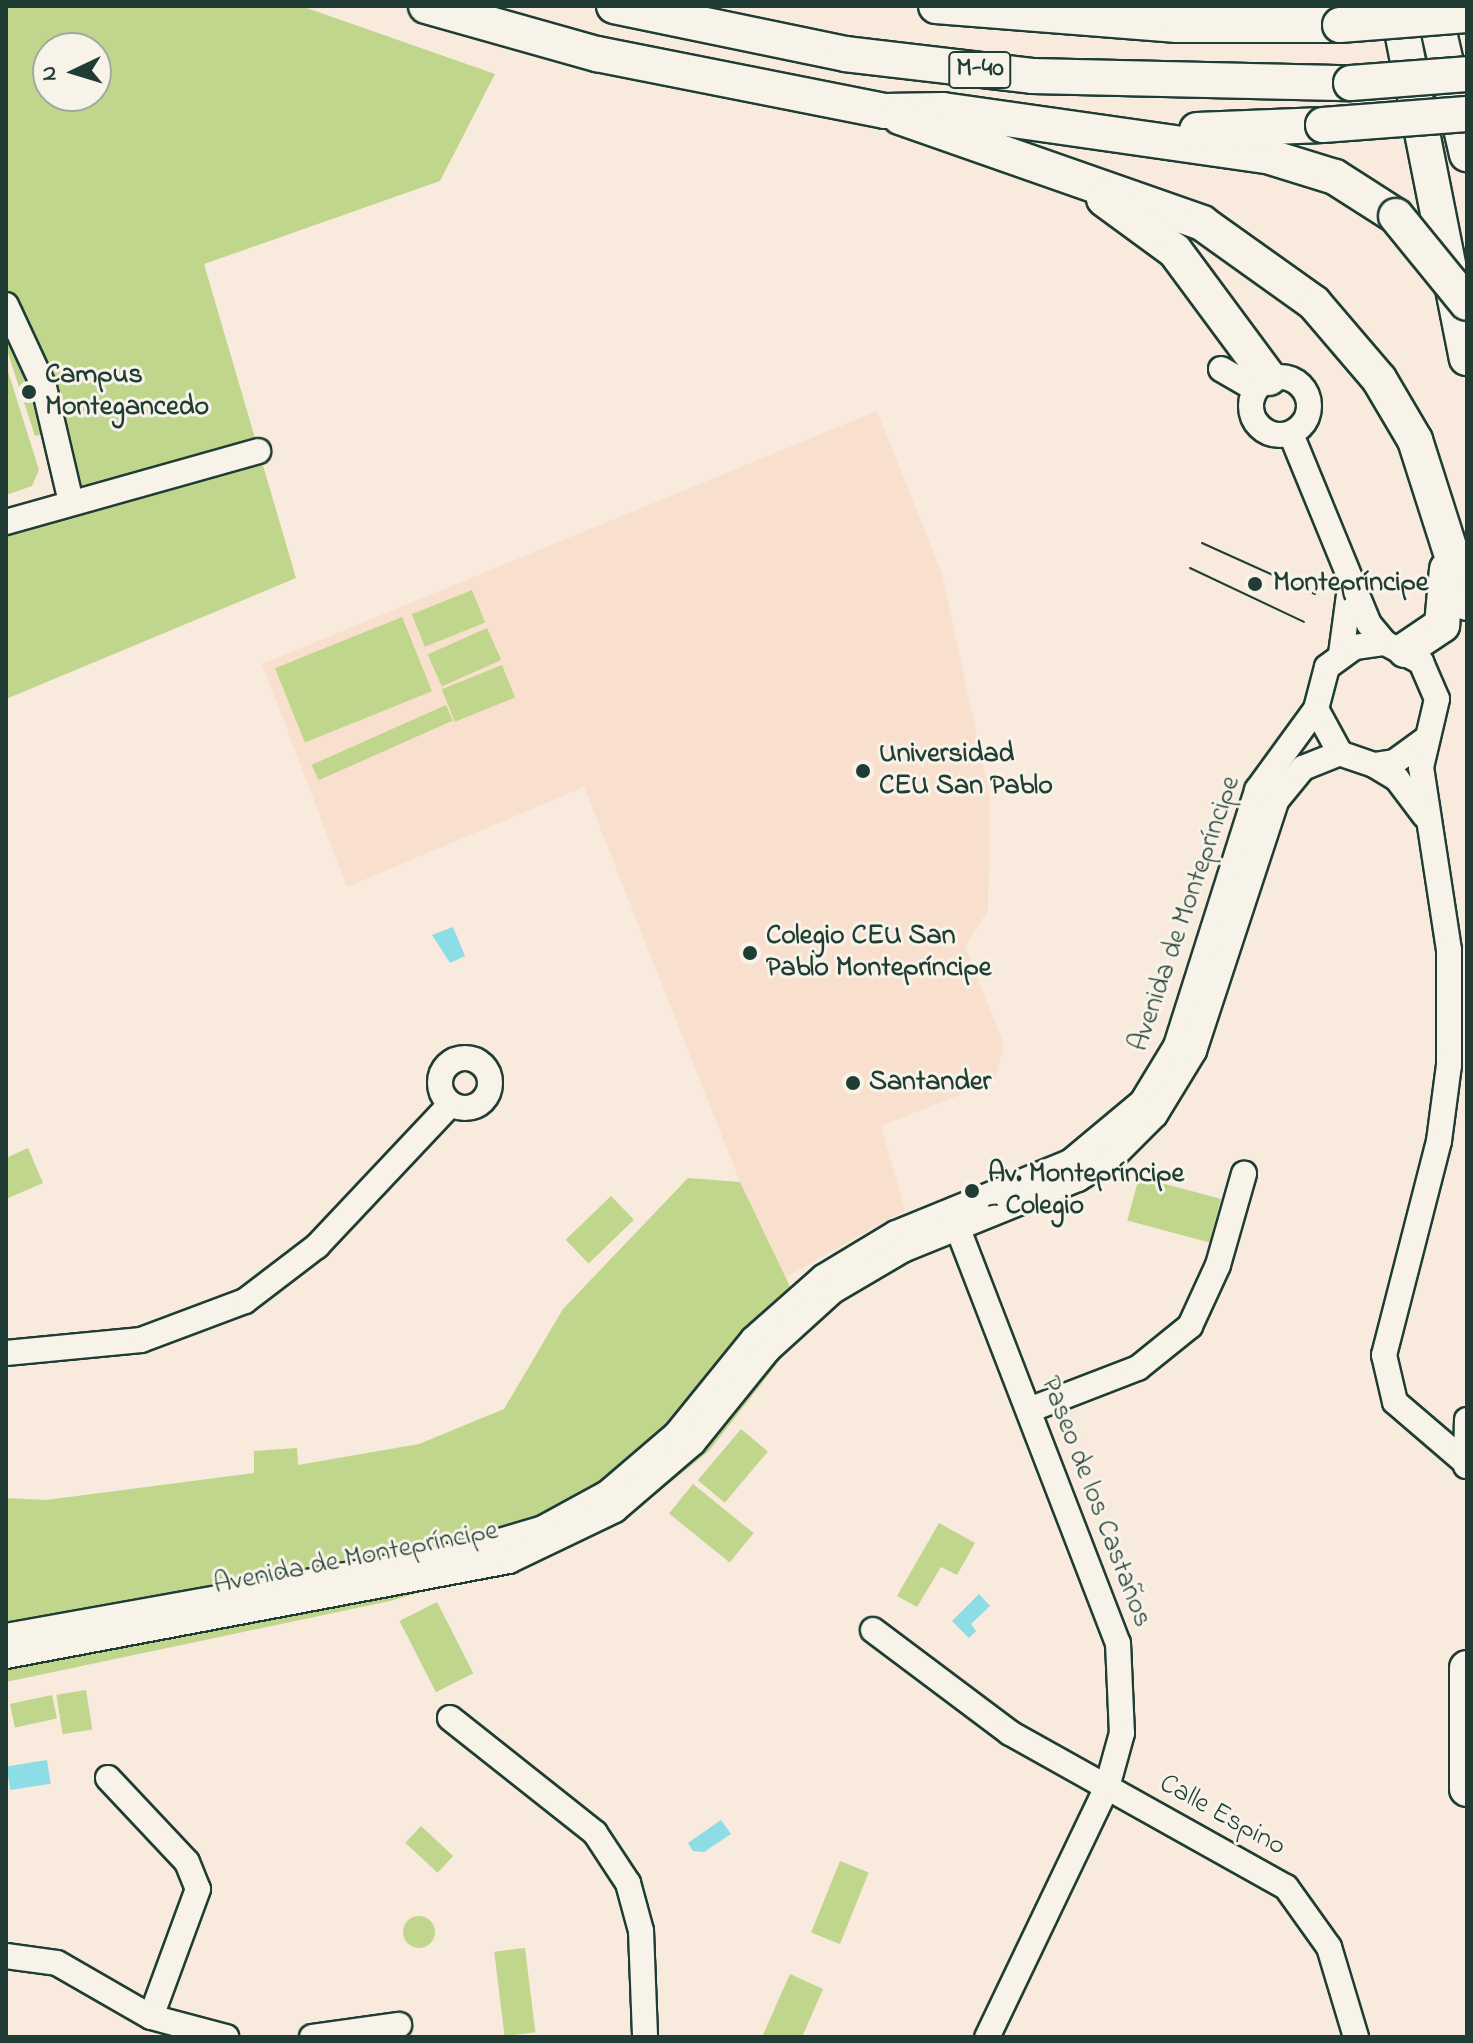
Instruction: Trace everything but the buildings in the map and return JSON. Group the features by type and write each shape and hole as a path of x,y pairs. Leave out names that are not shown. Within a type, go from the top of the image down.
{"highway":[{"path":"426,6 597,54 885,111 1202,223 1314,303 1379,379 1415,440 1443,513 1467,603"},
{"name":"M-40","path":"614,6 845,54 1032,76 1351,83 1467,74"},
{"name":"M-40","path":"936,6 1177,25 1340,25 1467,15"},
{"path":"1390,6 1407,58"},
{"path":"1397,6 1467,358"},
{"path":"1433,6 1467,154"},
{"path":"1448,6 1467,133"},
{"path":"885,111 943,110 1161,136 1335,177 1396,216 1467,303"},
{"path":"1161,136 1467,114"},
{"path":"1071,176 1175,251 1262,384"},
{"path":"1395,647 1442,625 1450,601 1443,513"},
{"path":"1467,1668 1467,1789"}],"street":[{"path":"6,305 44,387 71,502"},
{"path":"1221,369 1262,384 1299,382 1308,395 1304,425 1291,434 1277,436 1255,422 1262,384"},
{"path":"1291,434 1349,565 1369,624 1427,671 1437,699 1426,739 1429,821 1449,950 1449,1065 1439,1141 1384,1355 1395,1402 1466,1465"},
{"path":"6,522 258,451"},
{"path":"1349,565 1349,629 1341,654 1318,685 1316,709 1340,753 1374,765 1397,779 1429,821"},
{"path":"1341,654 1395,647"},
{"name":"Avenida de Montepríncipe","path":"6,1636 446,1557 543,1528 644,1465 753,1339 823,1277 954,1219 1070,1162 1142,1102 1176,1046 1257,790 1316,709"},
{"path":"1374,765 1403,758 1426,739"},
{"name":"Avenida de Montepríncipe","path":"6,1656 448,1575 575,1533 654,1480 768,1350 833,1291 954,1219 1078,1179 1113,1157 1155,1115 1194,1051 1276,801 1303,768 1340,753"},
{"path":"6,1353 141,1340 245,1301 317,1246 451,1104"},
{"path":"1029,1410 1138,1368 1190,1326 1218,1265 1244,1174"},
{"name":"Paseo de los Castaños","path":"954,1219 1118,1643 1122,1733 1107,1787 987,2037"},
{"path":"1430,1432 1467,1419 1466,1465"},
{"name":"Calle Espino","path":"873,1630 1010,1733 1286,1887 1329,1947 1356,2037"},
{"path":"450,1718 595,1833 628,1883 641,1931 645,2037"},
{"path":"108,1778 187,1862 198,1889 151,2017"},
{"path":"6,1956 57,1963 151,2017 226,2037"},
{"path":"312,2037 399,2025"}],"shaded area":[{"path":"877,411 942,574 990,796 988,910 965,946 1004,1045 995,1081 881,1126 905,1210 786,1277 740,1182 584,787 347,887 262,664"}],"green space":[{"path":"6,6 301,6 495,74 440,181 204,264 296,578 6,699 6,532 87,508 38,346 6,292"},
{"path":"6,318 48,433 35,436 6,347"},
{"path":"6,365 39,470 32,486 6,495"},
{"path":"472,590 485,622 425,647 412,614"},
{"path":"402,617 432,691 305,742 275,668"},
{"path":"487,628 501,660 442,686 428,654"},
{"path":"502,665 515,697 455,722 442,689"},
{"path":"446,705 453,721 319,780 312,765"},
{"path":"28,1148 43,1183 6,1199 6,1158"},
{"path":"1139,1177 1221,1199 1209,1242 1127,1220"},
{"path":"688,1178 740,1182 808,1324 709,1451 649,1500 542,1557 390,1601 6,1682 6,1498 46,1500 254,1473 254,1451 297,1448 298,1465 419,1444 504,1409 563,1309"},
{"path":"611,1196 634,1220 589,1264 566,1240"},
{"path":"741,1429 768,1451 725,1503 698,1480"},
{"path":"693,1484 754,1533 730,1563 669,1514"},
{"path":"939,1523 975,1543 957,1575 941,1567 917,1607 897,1596"},
{"path":"437,1602 473,1673 436,1692 400,1621"},
{"path":"86,1690 92,1730 63,1734 56,1695"},
{"path":"52,1695 57,1718 15,1727 10,1704"},
{"path":"421,1826 453,1856 437,1873 405,1843"},
{"path":"840,1861 869,1873 840,1944 811,1932"},
{"path":"419,1916 430,1921 435,1932 430,1943 419,1948 408,1943 403,1932 408,1921"},
{"path":"525,1948 535,2032 505,2036 494,1952"},
{"path":"790,1974 823,1989 802,2037 762,2037"}],"water":[{"path":"453,927 465,956 450,963 432,935"},
{"path":"979,1594 990,1606 971,1624 976,1631 969,1638 952,1621"},
{"path":"47,1760 51,1784 10,1790 7,1766"},
{"path":"721,1820 731,1834 704,1852 693,1851 688,1843"}],"tram line":[{"path":"1202,543 1315,594"},
{"path":"1190,568 1304,622"}],"place":[{"name":"Campus Montegancedo","path":"29,392"},
{"name":"Montepríncipe","path":"1255,584"},
{"name":"Universidad CEU San Pablo","path":"863,771"},
{"name":"Colegio CEU San Pablo Montepríncipe","path":"750,953"},
{"name":"Santander","path":"853,1083"},
{"name":"Av. Montepríncipe - Colegio","path":"972,1191"}]}
